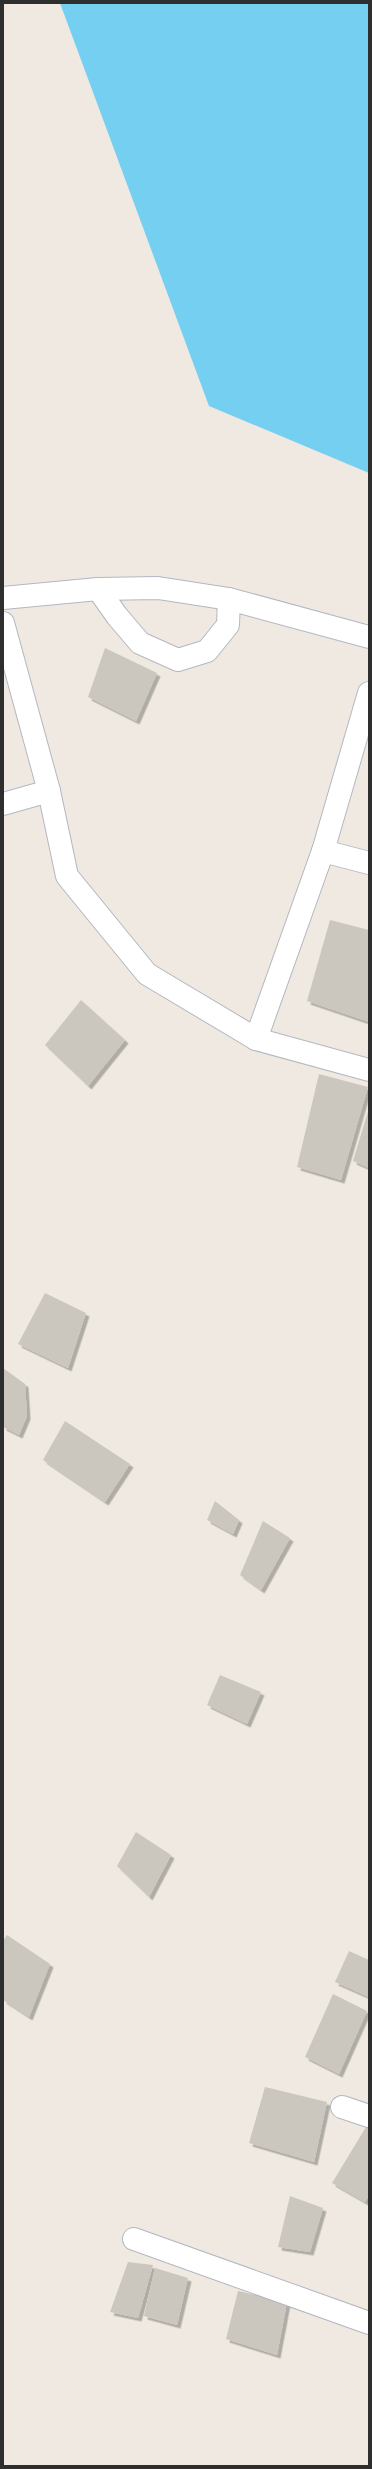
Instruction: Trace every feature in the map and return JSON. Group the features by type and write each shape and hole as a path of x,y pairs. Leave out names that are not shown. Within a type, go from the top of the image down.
{"street":[{"path":"3,598 98,589 158,588 229,598 369,637"},
{"path":"98,589 117,616 140,643 178,660 207,651 228,625 229,598"},
{"path":"3,623 49,791 67,876 147,974 256,1039 369,1070"},
{"path":"256,1039 323,851 369,693"},
{"path":"3,804 49,791"},
{"path":"323,851 369,863"},
{"path":"342,2107 369,2116"},
{"path":"134,2239 369,2323"}],"water":[{"path":"60,3 369,3 369,473 209,406"}],"building":[{"path":"105,648 157,673 136,721 88,697"},
{"path":"330,920 369,930 369,1022 307,1001"},
{"path":"81,1000 125,1040 88,1086 45,1045"},
{"path":"319,1074 368,1087 341,1180 297,1167"},
{"path":"369,1108 369,1168 353,1161"},
{"path":"45,1293 86,1313 68,1368 18,1344"},
{"path":"3,1368 25,1384 27,1416 19,1435 3,1427"},
{"path":"65,1421 130,1464 105,1502 43,1460"},
{"path":"215,1501 239,1520 233,1534 207,1520"},
{"path":"263,1521 290,1538 261,1590 240,1575"},
{"path":"220,1675 261,1692 247,1724 207,1705"},
{"path":"136,1832 171,1855 149,1897 117,1866"},
{"path":"7,1935 50,1964 29,2017 3,2000 3,1941"},
{"path":"349,1951 369,1960 369,1997 335,1982"},
{"path":"333,1994 367,2011 339,2074 305,2057"},
{"path":"265,2087 327,2102 314,2162 249,2143"},
{"path":"366,2127 369,2128 369,2195 365,2202 332,2183"},
{"path":"290,2196 323,2208 310,2252 278,2247"},
{"path":"128,2262 153,2265 138,2318 110,2312"},
{"path":"155,2268 188,2278 177,2325 144,2316"},
{"path":"238,2291 287,2302 277,2355 226,2339"}]}
